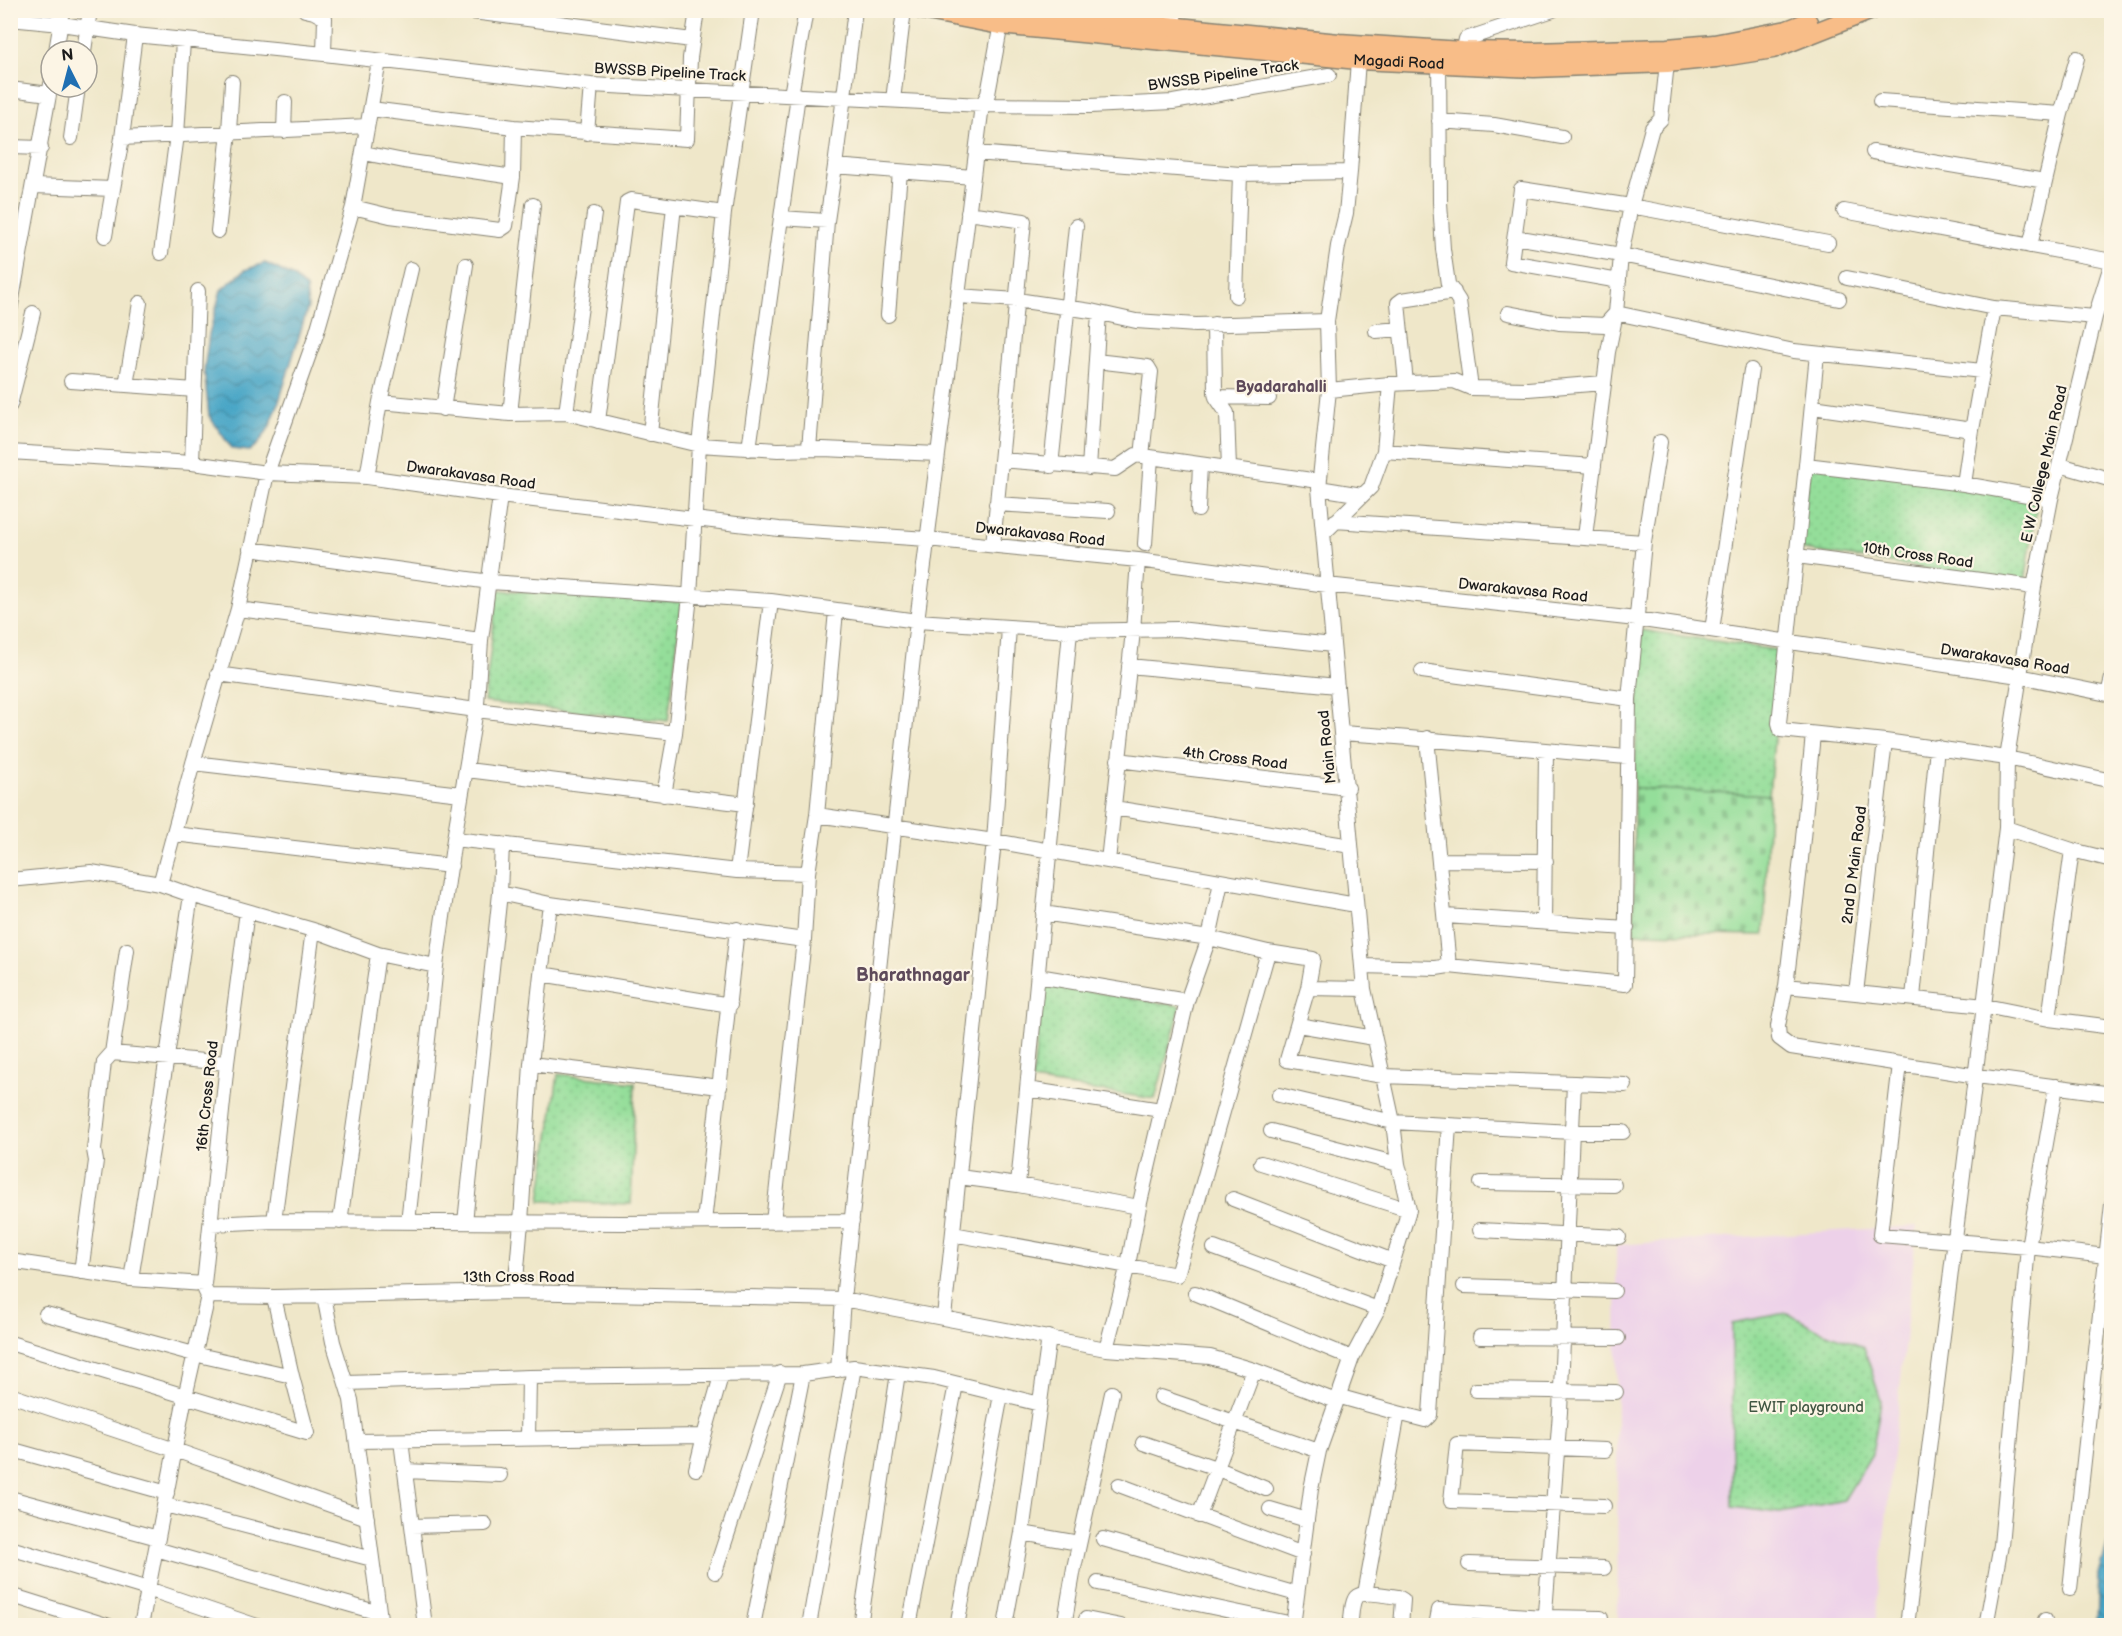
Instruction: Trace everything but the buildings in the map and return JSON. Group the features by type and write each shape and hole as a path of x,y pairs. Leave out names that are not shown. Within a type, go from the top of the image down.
{"main road":[{"name":"Magadi Road","path":"922,10 1004,16 1358,60 1462,58 1534,68 1667,63 1773,49 1872,10"},
{"name":"Magadi Road","path":"1462,58 1533,52 1667,48 1714,44 1787,30 1838,10"},
{"name":"Magadi Road","path":"1004,16 1174,19 1439,57"}],"street":[{"path":"86,39 90,10"},
{"path":"305,10 325,18 324,54"},
{"path":"371,109 514,127 687,140 692,40 698,10"},
{"path":"664,795 675,734 690,596 699,445 724,213 753,10"},
{"path":"749,449 781,218 806,10"},
{"path":"809,449 827,221 855,10"},
{"path":"893,100 904,10"},
{"path":"1501,27 1509,10"},
{"path":"1462,58 1466,39 1553,10"},
{"path":"473,12 692,40"},
{"path":"838,1370 843,1299 927,539 982,105 988,94 1004,16"},
{"path":"58,39 62,17"},
{"name":"BWSSB Pipeline Track","path":"10,19 62,17 87,28 135,35 591,85 982,105 1090,106 1173,102 1329,75"},
{"path":"105,236 122,138 135,35"},
{"path":"161,253 177,135 183,40"},
{"path":"1439,57 1440,202 1443,249 1446,277 1459,301 1471,387"},
{"path":"2030,246 2061,114 2077,58"},
{"name":"Main Road","path":"1358,60 1346,213 1338,246 1327,321 1329,390 1319,484 1348,788 1364,989 1393,1122 1398,1164 1409,1210"},
{"path":"160,884 238,609 267,473 316,335 353,207 379,61"},
{"path":"1585,537 1608,352 1616,313 1621,255 1631,206 1652,128 1661,119 1667,63"},
{"path":"218,231 232,82"},
{"path":"587,133 591,85"},
{"path":"10,89 39,89"},
{"path":"10,310 48,99"},
{"path":"71,138 76,99"},
{"path":"1880,101 2061,114"},
{"path":"284,130 285,102"},
{"path":"1439,121 1494,125 1562,136"},
{"path":"122,138 367,126"},
{"path":"353,207 390,216 500,230 506,226 513,177 514,127"},
{"path":"10,147 41,148"},
{"path":"1873,152 2045,181"},
{"path":"364,153 513,177"},
{"path":"976,153 1240,174 1350,172"},
{"path":"835,166 973,177"},
{"path":"888,315 900,172"},
{"path":"1236,296 1240,174"},
{"path":"34,186 113,189"},
{"path":"1619,281 1511,262 1521,189 1631,206 1828,243"},
{"path":"598,421 626,205 631,200 724,213"},
{"path":"510,414 533,205"},
{"path":"650,434 674,207"},
{"path":"1844,211 2112,262"},
{"path":"968,213 1024,221 993,545"},
{"path":"566,413 594,214"},
{"path":"781,218 827,221"},
{"path":"1052,466 1076,226"},
{"path":"1515,237 1621,255 1839,299"},
{"name":"E W College Main Road","path":"1907,1626 1977,1076 2006,828 2007,758 2019,676 2051,499 2095,317 2112,262"},
{"path":"443,409 466,265"},
{"path":"367,477 380,402 411,269"},
{"path":"1847,278 1994,308 2095,317"},
{"path":"192,463 198,291"},
{"path":"1406,383 1399,301 1454,292"},
{"path":"958,296 1017,300 1136,321 1214,324 1327,321"},
{"path":"126,385 140,303"},
{"path":"1964,484 1971,430 1994,308"},
{"path":"10,405 33,313"},
{"path":"1089,468 1100,313"},
{"path":"1508,314 1558,322 1605,325 1616,313"},
{"path":"1616,313 1794,351 1982,371"},
{"path":"1214,324 1216,398 1227,413 1229,468"},
{"path":"1376,331 1400,328"},
{"path":"1817,354 1814,407 1779,723 1782,730 1937,747 2007,758 2112,781"},
{"path":"1096,361 1148,367 1151,372 1145,544"},
{"path":"1712,630 1751,370"},
{"path":"71,381 195,390"},
{"path":"1329,390 1454,381 1471,387 1528,389 1604,383"},
{"path":"1324,533 1371,487 1384,451 1390,384"},
{"path":"1216,398 1269,398"},
{"path":"380,402 510,414 566,413 699,445 749,449 938,454"},
{"path":"1814,407 1971,430"},
{"path":"1362,966 1436,968 1449,966 1625,984 1629,699 1644,542 1660,442"},
{"path":"1384,451 1594,466"},
{"name":"Dwarakavasa Road","path":"10,452 192,463 267,473 367,477 500,496 779,529 927,539 1138,561 1328,585 1636,619 2019,676 2110,694"},
{"path":"1001,460 1052,466 1115,469 1136,456 1147,457 1229,468 1319,484 1362,495"},
{"path":"1198,510 1200,464"},
{"path":"1806,465 1964,484 2051,499"},
{"path":"2060,465 2112,480"},
{"path":"408,1222 436,966 454,838 476,710 481,640 500,496"},
{"path":"996,504 1108,511"},
{"path":"1335,521 1644,542"},
{"path":"250,549 490,582 771,601 917,621 1070,631 1178,628 1333,645"},
{"name":"10th Cross Road","path":"1797,556 2034,587"},
{"path":"1108,861 1133,631 1138,561"},
{"path":"737,871 771,601"},
{"path":"238,609 481,640"},
{"path":"773,1222 804,940 808,873 817,816 836,611"},
{"path":"944,1317 994,841 1009,628"},
{"path":"1018,1185 1070,631"},
{"path":"1129,666 1337,686"},
{"path":"1422,672 1629,699"},
{"path":"218,674 476,710 675,734"},
{"path":"2110,694 2112,678"},
{"path":"1342,733 1427,738 1628,757"},
{"path":"1813,734 1786,986 1778,1026 1779,1038 1791,1047 2112,1094"},
{"path":"1427,738 1449,966"},
{"name":"2nd D Main Road","path":"1856,993 1885,741"},
{"path":"1913,998 1937,747"},
{"path":"1544,922 1546,751"},
{"name":"4th Cross Road","path":"1118,760 1348,788"},
{"path":"193,763 461,794"},
{"path":"467,770 746,804"},
{"path":"1113,808 1351,846"},
{"path":"817,816 994,841 1356,905"},
{"path":"2006,828 2072,850 2112,860"},
{"path":"174,834 451,866"},
{"path":"454,838 737,871 808,873"},
{"path":"465,1222 500,894 502,844"},
{"path":"2049,1019 2072,850"},
{"path":"1439,860 1546,861"},
{"path":"10,880 91,872 160,884 313,930 378,954 436,966"},
{"path":"1106,1349 1128,1264 1161,1110 1188,1001 1209,938 1221,882"},
{"path":"500,894 550,904 804,940"},
{"path":"131,1279 191,895"},
{"path":"515,1292 531,1064 550,904"},
{"name":"16th Cross Road","path":"141,1626 206,1290 227,1063 247,911"},
{"path":"1043,913 1209,938 1313,960 1308,988 1287,1060 1383,1076 1625,1085"},
{"path":"1445,916 1627,928"},
{"path":"704,1222 737,929"},
{"path":"274,1221 313,930"},
{"path":"81,1272 96,1161 94,1150 104,1062 112,1053 127,950"},
{"path":"953,1234 1128,1264 1177,1275 1268,952"},
{"path":"340,1222 378,954"},
{"path":"541,974 730,1005"},
{"path":"1038,976 1188,1001"},
{"path":"1786,986 1985,1006 2049,1019 2112,1027"},
{"path":"1308,988 1364,989"},
{"path":"1298,1025 1374,1038"},
{"path":"112,1053 227,1063"},
{"path":"531,1064 720,1087"},
{"path":"1899,1064 1880,1235 2106,1256"},
{"path":"1544,1621 1561,1390 1574,1083"},
{"path":"1986,1626 2001,1545 2028,1247 2056,1086"},
{"path":"1027,1089 1161,1110"},
{"path":"1279,1095 1393,1122 1572,1132 1623,1132"},
{"name":"13th Cross Road","path":"10,1262 206,1290 274,1297 515,1292 843,1299 1106,1349 1197,1354 1254,1370 1336,1398 1425,1420 1430,1415 1449,1125"},
{"path":"1271,1131 1398,1164"},
{"path":"1098,1582 1293,1624 1319,1451 1352,1358 1378,1310 1409,1210 1261,1163"},
{"path":"959,1177 1018,1185 1139,1207"},
{"path":"1481,1183 1614,1185"},
{"path":"1233,1199 1393,1262"},
{"path":"2070,1589 2112,1204"},
{"path":"211,1224 274,1221 852,1221"},
{"path":"1480,1230 1619,1237"},
{"path":"1214,1248 1378,1310"},
{"path":"1464,1286 1614,1291"},
{"path":"1195,1293 1352,1358"},
{"path":"10,1498 157,1543 380,1619 357,1441 347,1383 333,1342 324,1296"},
{"path":"10,1343 307,1433 274,1297"},
{"path":"46,1314 194,1354 292,1377"},
{"path":"1005,1626 1022,1533 1049,1337"},
{"path":"1480,1337 1618,1338"},
{"path":"347,1383 528,1377 803,1374 854,1367 956,1384 1040,1404"},
{"path":"809,1626 854,1367"},
{"path":"1199,1516 1254,1370"},
{"path":"715,1572 780,1373"},
{"path":"860,1626 898,1373"},
{"path":"753,1626 803,1374"},
{"path":"696,1469 721,1376"},
{"path":"528,1377 528,1438"},
{"path":"909,1626 956,1384"},
{"path":"1476,1390 1616,1392"},
{"path":"1064,1626 1079,1543 1112,1394"},
{"path":"10,1395 367,1518"},
{"path":"957,1626 1001,1395"},
{"path":"1161,1397 1319,1451"},
{"path":"1365,1594 1398,1413"},
{"path":"357,1441 704,1436"},
{"path":"401,1441 425,1626"},
{"path":"1143,1443 1216,1468 1266,1490"},
{"path":"1604,1506 1451,1501 1457,1444 1605,1450"},
{"path":"10,1449 166,1499 372,1558"},
{"path":"405,1472 500,1475"},
{"path":"1119,1485 1303,1554"},
{"path":"1270,1509 1307,1520"},
{"path":"412,1526 485,1524"},
{"path":"1022,1533 1079,1543"},
{"path":"1103,1539 1297,1594"},
{"path":"10,1548 148,1589 257,1626"},
{"path":"1469,1564 1604,1568"},
{"path":"10,1594 109,1626"},
{"path":"1350,1626 1355,1599 1365,1594 1398,1597 1402,1600 1401,1626"},
{"path":"1436,1626 1438,1610 1544,1621 1601,1618"},
{"path":"1086,1619 1121,1626"}],"shaded area":[{"path":"1917,1226 1875,1625 1618,1625 1616,1245"}],"green space":[{"path":"1811,461 2038,495 2025,583 1798,549"},
{"path":"498,590 682,602 668,721 484,702"},
{"path":"1641,630 1782,651 1769,795 1634,788"},
{"path":"1634,788 1769,795 1764,935 1634,933"},
{"path":"1044,984 1181,1006 1155,1099 1032,1081"},
{"path":"558,1074 635,1083 631,1204 540,1201"},
{"name":"EWIT playground","path":"1787,1313 1819,1330 1864,1347 1881,1401 1872,1454 1844,1500 1780,1513 1732,1507 1732,1323"}],"water":[{"path":"265,263 292,276 306,288 308,307 269,428 258,444 249,451 232,449 209,416 204,370 209,334 221,290 245,270"},
{"path":"2111,1531 2111,1625 2097,1625 2099,1574"}],"district":[{"name":"Byadarahalli","path":"1281,386"},
{"name":"Bharathnagar","path":"913,975"}]}
